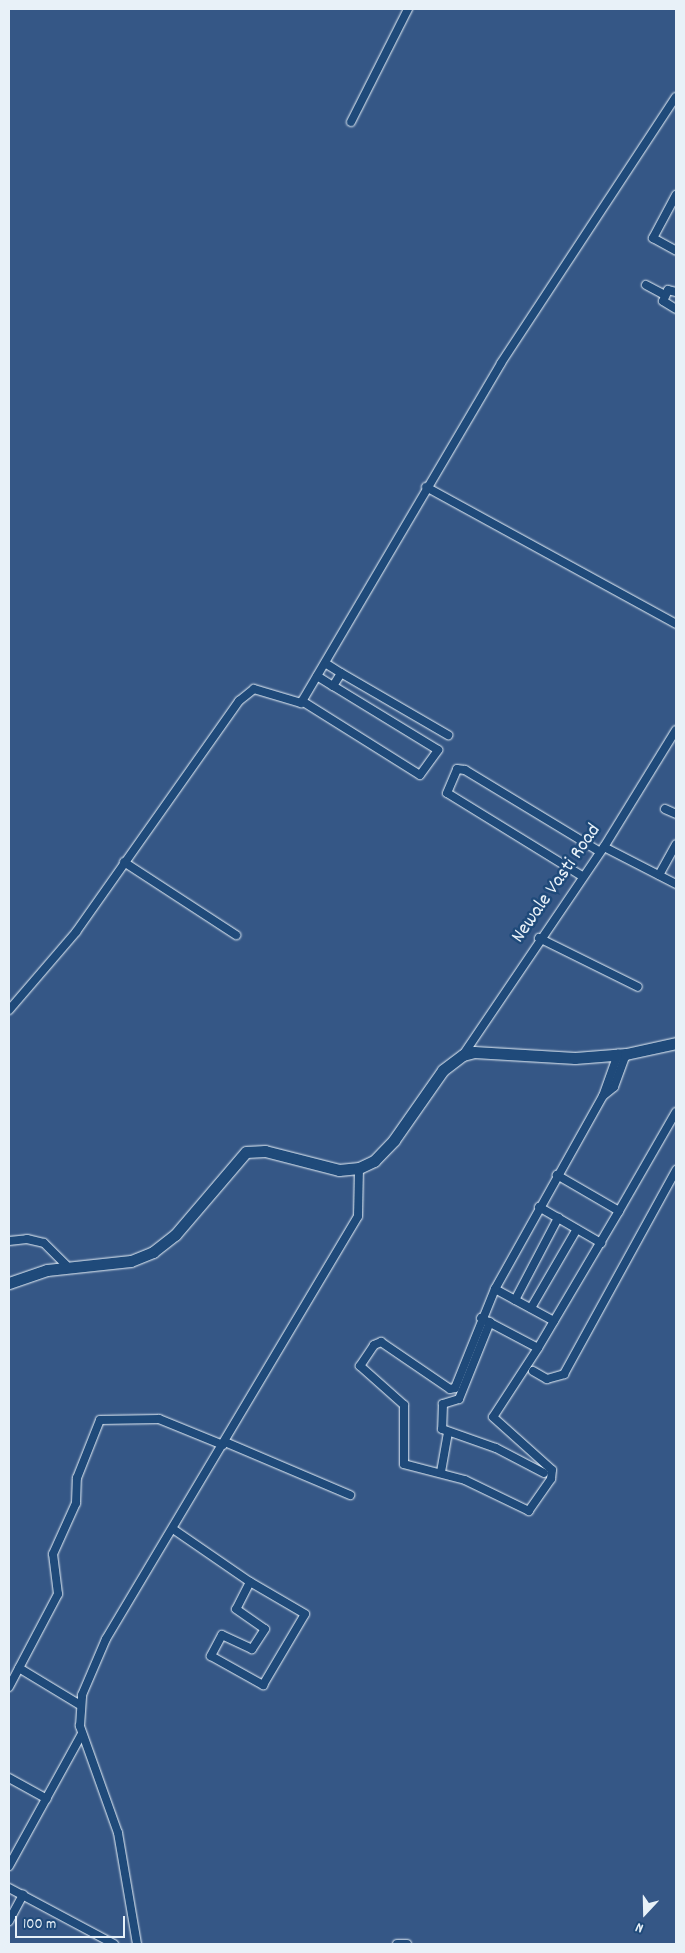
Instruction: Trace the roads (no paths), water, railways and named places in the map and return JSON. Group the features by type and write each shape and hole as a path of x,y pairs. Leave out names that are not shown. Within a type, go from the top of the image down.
{"main road":[{"path":"9,1283 66,1266 131,1261 159,1248 175,1235 246,1152 265,1151 324,1169 359,1168 385,1151 443,1070 463,1055 474,1052 575,1058 622,1054 676,1043"}],"street":[{"path":"351,122 408,9"},
{"path":"302,702 426,487 502,363 676,97"},
{"path":"676,195 674,204 653,238 676,251"},
{"path":"646,284 665,295"},
{"path":"676,292 670,290 665,295 664,303 676,309"},
{"path":"426,487 676,624"},
{"path":"325,663 448,736"},
{"path":"333,686 341,673"},
{"path":"9,1010 76,932 124,862 247,693 266,690 282,699 302,702 420,775 438,750 317,676"},
{"name":"Newale Vasti Road","path":"463,1055 539,938 602,849 676,730"},
{"path":"582,876 447,793 457,768 465,770 602,849 676,884"},
{"path":"665,808 676,814"},
{"path":"659,876 676,847"},
{"path":"124,862 236,935"},
{"path":"539,938 638,987"},
{"path":"622,1054 614,1087 603,1096 539,1206 495,1289 453,1389 381,1342 374,1345 360,1366 405,1408 402,1463 441,1472 529,1511 534,1507 551,1479 552,1470 493,1417 538,1348 676,1112"},
{"path":"137,1944 118,1833 82,1734 80,1704 106,1639 224,1444 359,1214 359,1168"},
{"path":"533,1371 547,1379 564,1374 676,1170"},
{"path":"556,1175 619,1210"},
{"path":"539,1206 601,1243"},
{"path":"516,1300 558,1218"},
{"path":"531,1308 577,1229"},
{"path":"9,1241 27,1238 44,1243 66,1266"},
{"path":"495,1289 554,1321"},
{"path":"482,1318 538,1348"},
{"path":"490,1322 460,1399 443,1404 442,1429 448,1433 496,1448 544,1473"},
{"path":"9,1687 58,1594 54,1554 76,1503 77,1478 100,1420 159,1419 350,1495"},
{"path":"441,1472 448,1433"},
{"path":"173,1529 250,1582 305,1614 263,1684 211,1656 222,1635 252,1648 265,1629 236,1609 250,1582"},
{"path":"19,1668 80,1704"},
{"path":"9,1866 82,1734"},
{"path":"9,1778 47,1799"},
{"path":"9,1888 114,1944"},
{"path":"9,1920 23,1895"},
{"path":"397,1944 406,1944"}]}
